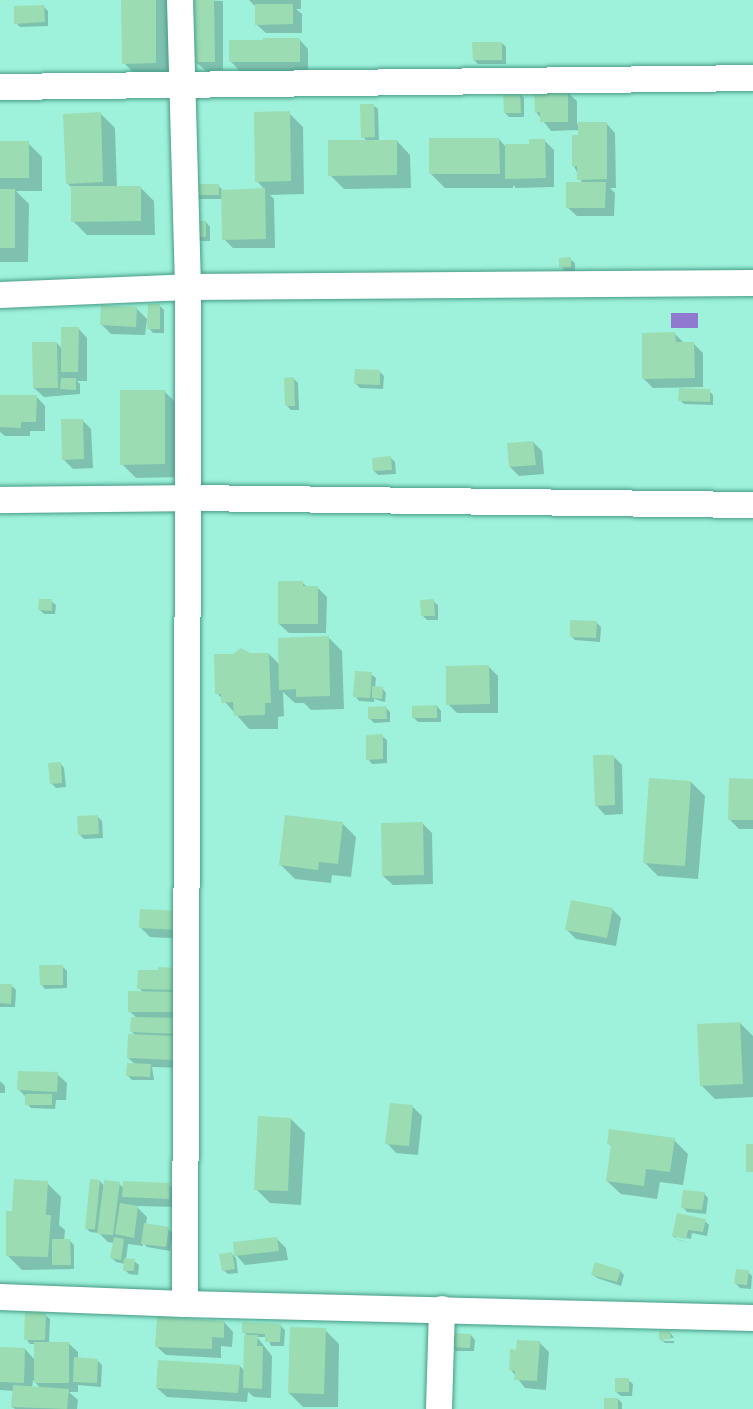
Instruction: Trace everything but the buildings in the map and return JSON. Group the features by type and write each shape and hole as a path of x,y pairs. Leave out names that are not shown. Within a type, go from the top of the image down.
{"street":[{"path":"180,0 188,287 185,1304"},
{"path":"0,87 753,78"},
{"path":"0,295 188,287 753,283"},
{"path":"0,500 188,498 753,505"},
{"path":"0,1297 185,1304 753,1318"},
{"path":"439,1409 442,1309"}],"shaded area":[{"path":"671,313 698,313 698,328 671,328"}]}
